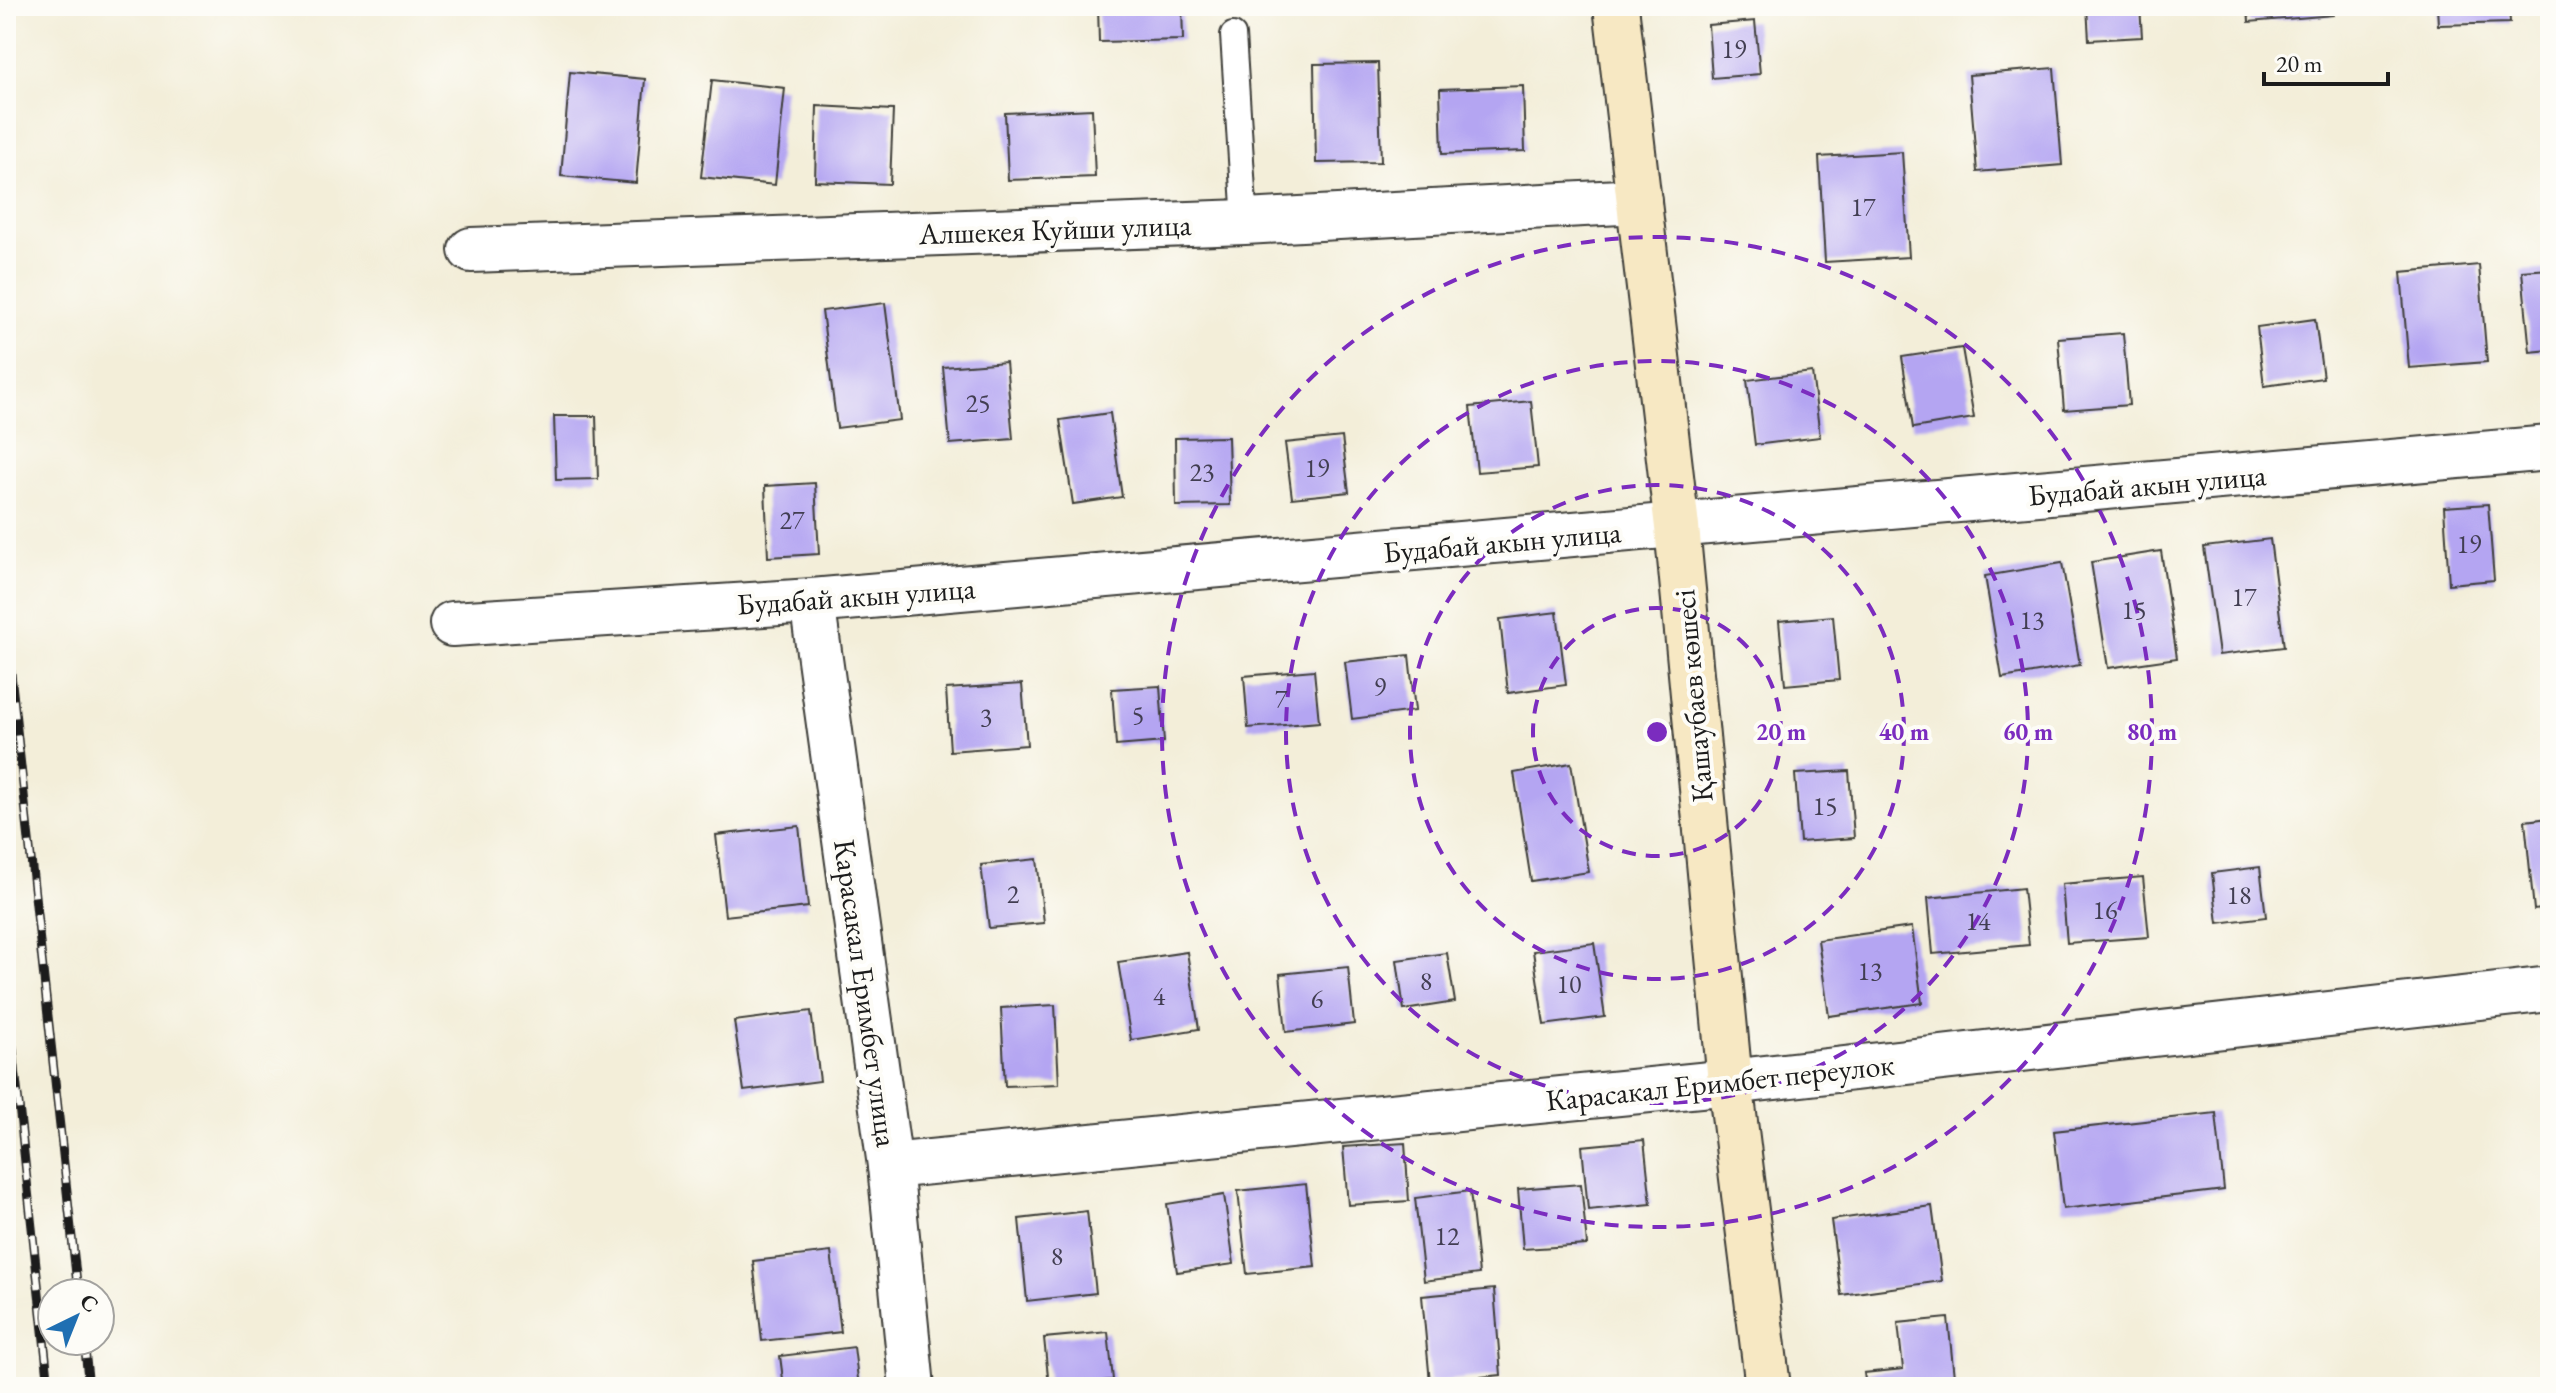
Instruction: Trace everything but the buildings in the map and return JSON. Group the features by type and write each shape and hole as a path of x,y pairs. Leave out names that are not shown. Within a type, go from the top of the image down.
{"street":[{"name":"Қашаубаев көшесі","path":"1616,6 1677,527 1730,1082 1768,1387"},
{"name":"Алшекея Куйши улица","path":"471,250 1245,222 1639,201"},
{"name":"Будабай акын улица","path":"452,624 812,601 2550,448"},
{"name":"Карасакал Еримбет улица","path":"812,601 890,1166 912,1387"},
{"name":"Карасакал Еримбет переулок","path":"890,1166 1730,1082 2550,989"}],"lane":[{"path":"1233,35 1245,222"}],"railway":[{"path":"6,628 76,1277"},
{"path":"6,984 49,1387"},
{"path":"86,1357 89,1387"}]}
